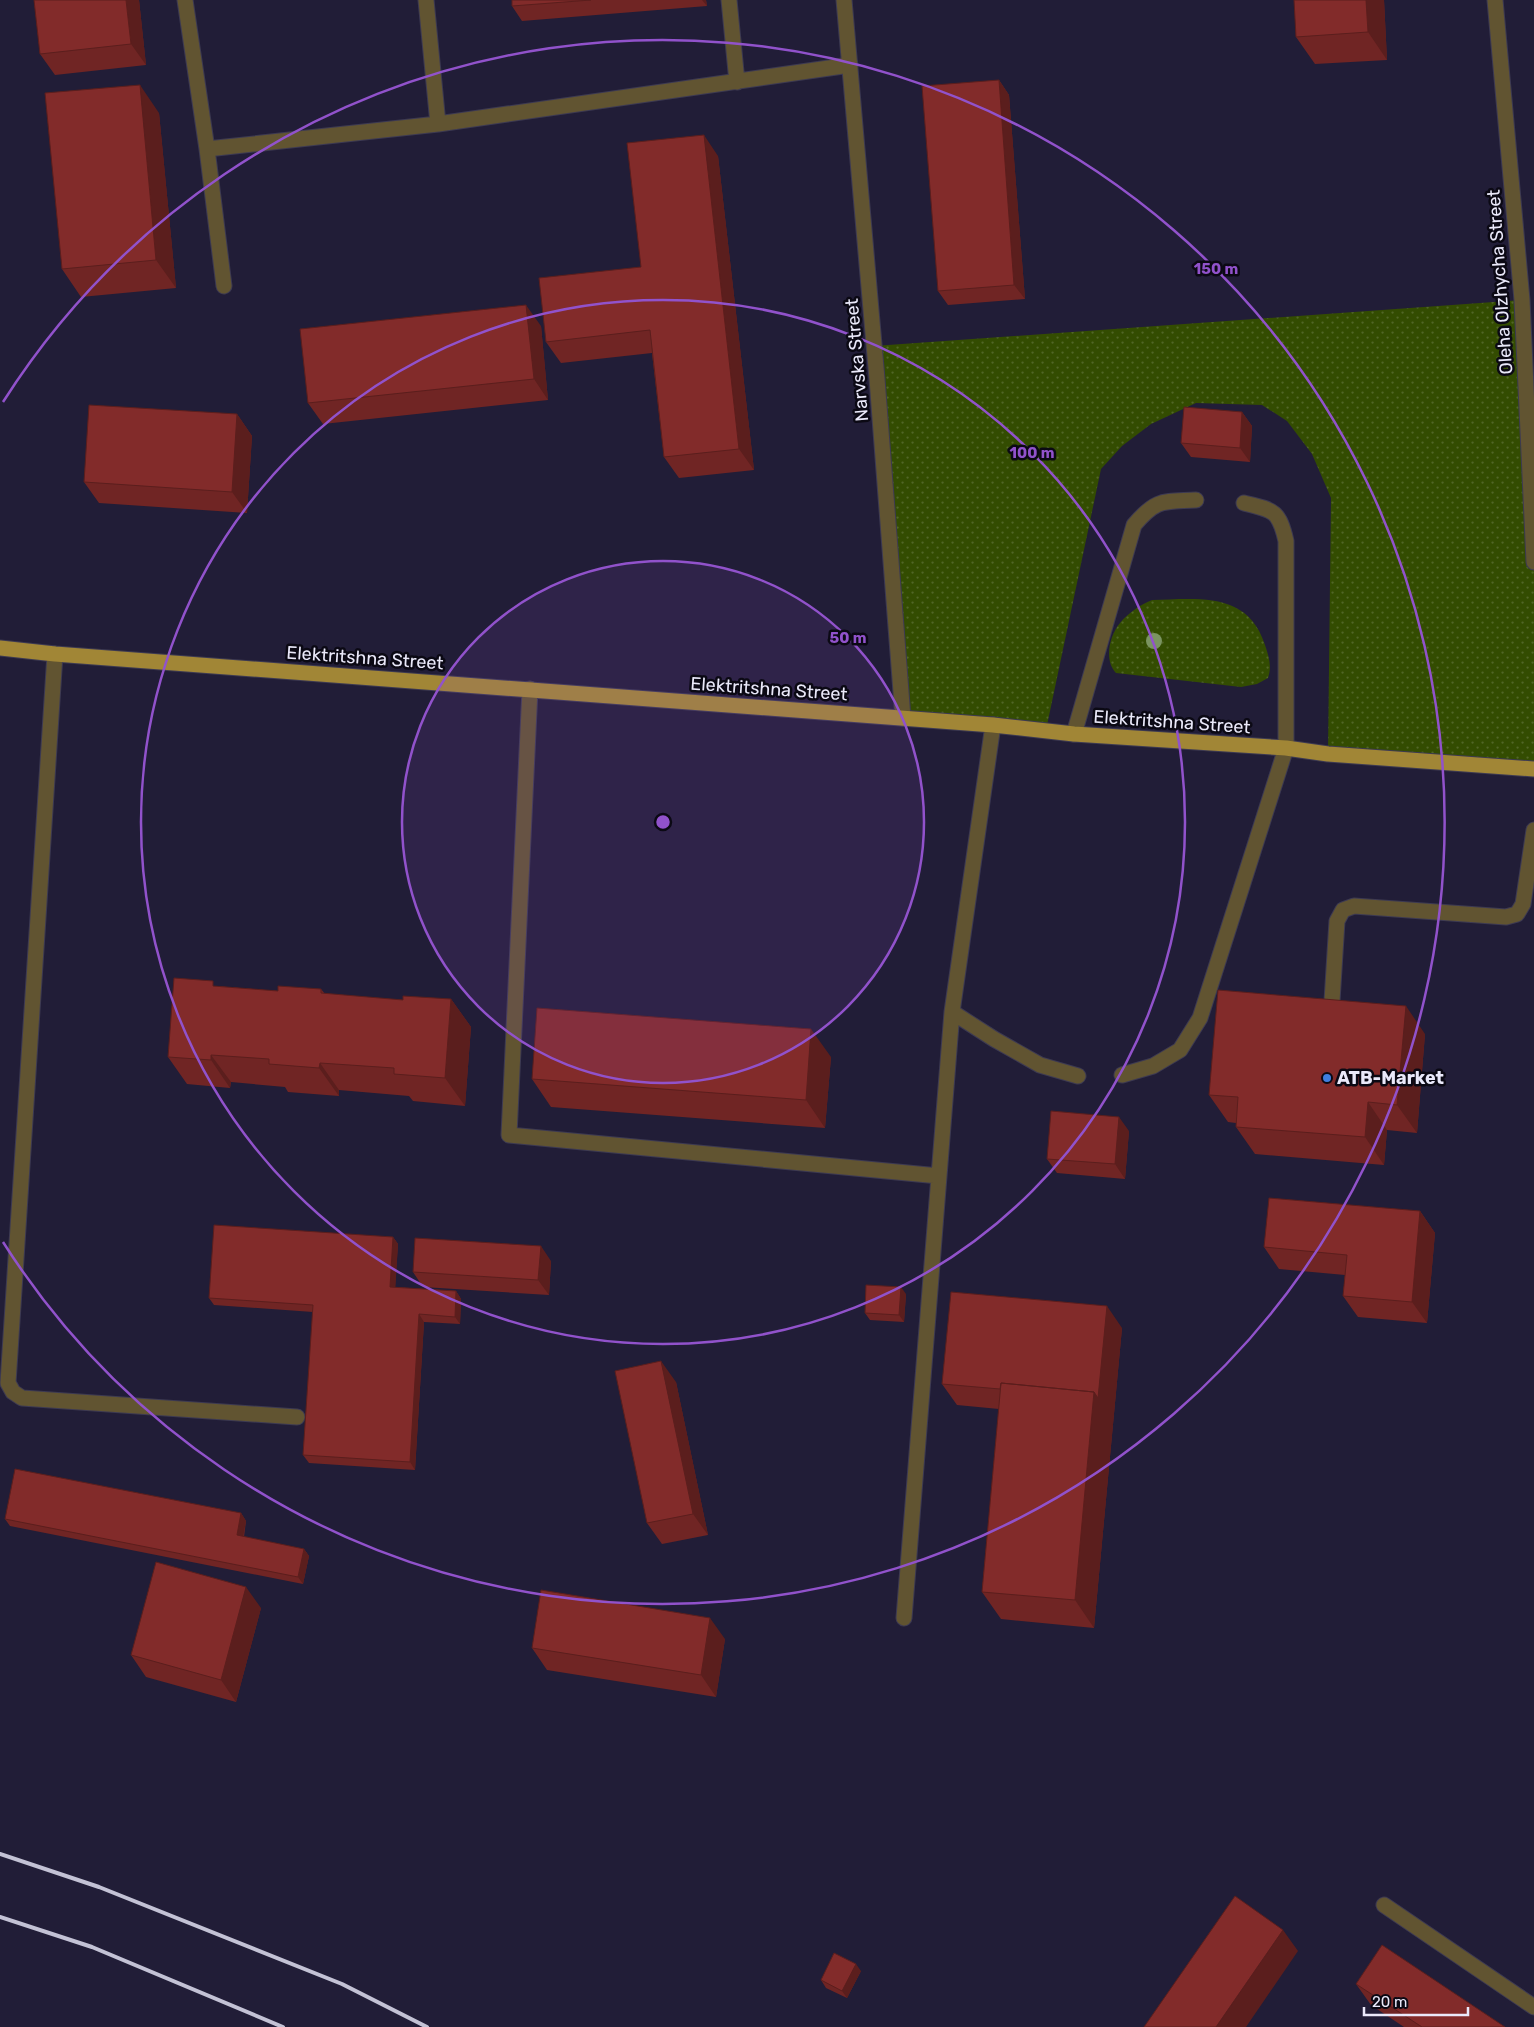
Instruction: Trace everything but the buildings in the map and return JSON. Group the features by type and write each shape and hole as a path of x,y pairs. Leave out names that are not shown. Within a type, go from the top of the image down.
{"main road":[{"name":"Elektritshna Street","path":"0,648 55,654 904,718 1074,734 1286,748 1328,754 1534,769"}],"street":[{"path":"185,0 207,149 224,286"},
{"path":"426,0 438,124"},
{"path":"729,0 737,82"},
{"name":"Narvska Street","path":"844,0 904,718"},
{"name":"Oleha Olzhycha Street","path":"1494,0 1522,300 1534,562"},
{"path":"207,149 438,124 850,65"},
{"path":"1074,734 1134,525 1158,503 1196,500"},
{"path":"1122,1075 1153,1066 1180,1050 1200,1018 1286,748 1286,541 1282,522 1270,510 1244,503"},
{"path":"55,654 8,1383 13,1392 22,1398 297,1417"},
{"path":"530,690 509,1135 939,1176"},
{"path":"904,1618 952,1012 993,725"},
{"path":"1332,1001 1337,921 1343,910 1354,906 1506,917 1517,914 1522,904 1534,830"},
{"path":"952,1012 994,1039 1040,1064 1078,1076"},
{"path":"1384,1905 1534,2007"}],"green space":[{"path":"1522,300 1534,562 1534,769 1328,754 1331,498 1312,454 1287,421 1262,405 1196,403 1151,424 1122,446 1101,469 1046,730 903,718 874,346"},
{"path":"1187,599 1219,602 1234,607 1247,615 1257,628 1265,645 1270,665 1268,678 1257,684 1241,687 1116,673 1110,662 1109,648 1116,628 1127,616 1152,600"}],"railway":[{"path":"0,1854 99,1887 342,1984 427,2027"},
{"path":"0,1917 92,1947 283,2027"}],"place":[{"name":"ATB-Market","path":"1327,1078"}]}
